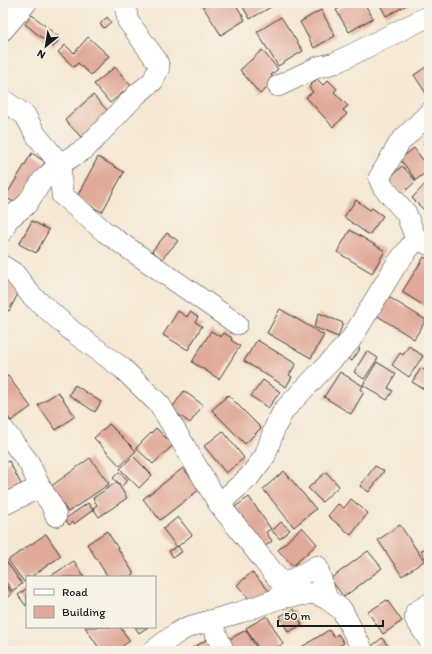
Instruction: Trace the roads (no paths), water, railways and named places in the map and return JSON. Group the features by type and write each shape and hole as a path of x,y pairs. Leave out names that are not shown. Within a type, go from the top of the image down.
{"street":[{"path":"3,30 26,3"},
{"path":"3,231 7,220 26,205 42,181 60,164 85,149 136,95 153,82 159,67 157,60 128,21 125,6"},
{"path":"278,86 318,67 335,63 429,16"},
{"path":"3,100 25,115 36,135 60,164 62,195 105,232 237,324"},
{"path":"219,504 249,477 261,462 275,426 284,410 350,341 396,265 423,242 406,213 383,187 379,178 400,142 429,113"},
{"path":"3,266 14,273 31,295 72,331 122,368 160,405 219,504 282,592"},
{"path":"3,429 29,463 56,516"},
{"path":"3,505 40,487"},
{"path":"153,651 177,633 188,627 241,612 282,592 317,566 327,599"},
{"path":"282,592 314,594 327,599 342,610 364,651"},
{"path":"429,604 416,612 415,618 429,640"},
{"path":"210,620 224,651"}]}
